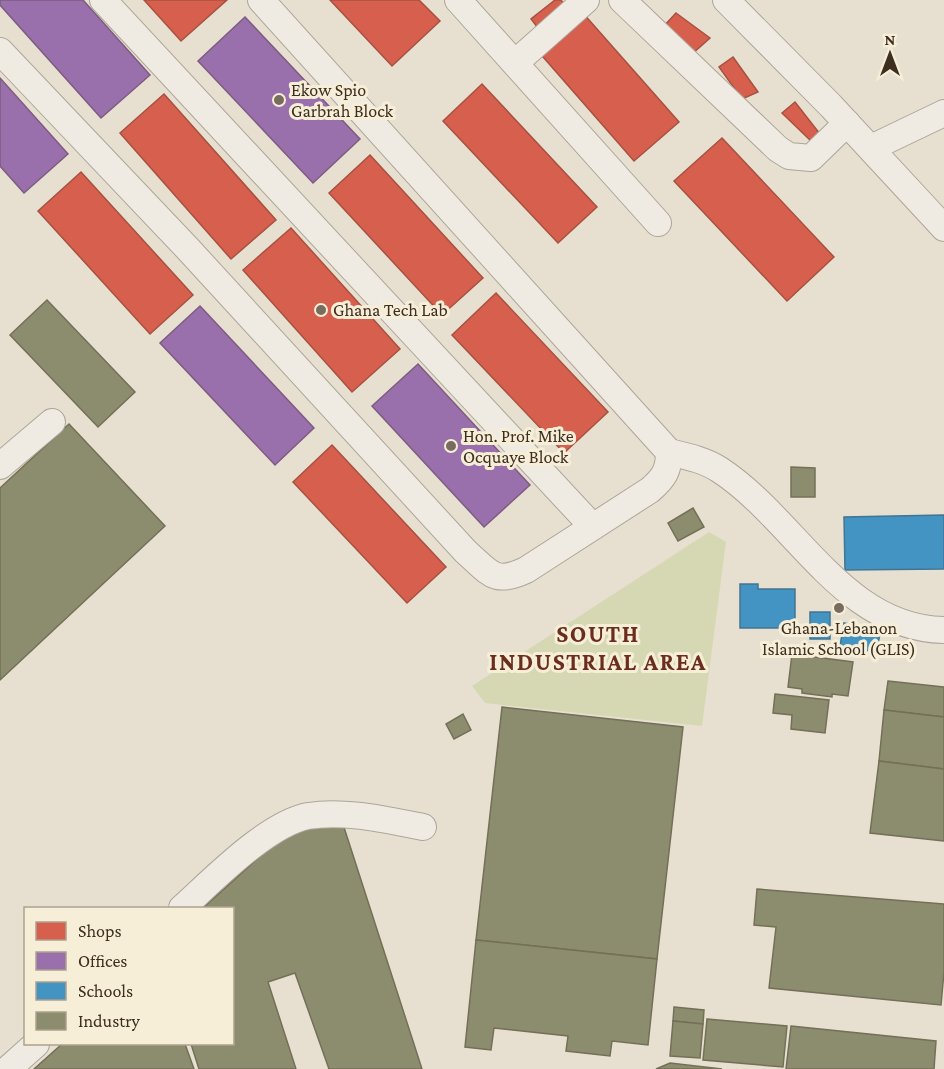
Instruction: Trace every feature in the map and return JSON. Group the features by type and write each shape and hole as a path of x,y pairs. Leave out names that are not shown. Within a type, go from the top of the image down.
{"lane":[{"path":"103,0 592,526"},
{"path":"261,0 669,452 718,468 752,494 853,596 888,618 914,628 944,630"},
{"path":"458,0 658,223"},
{"path":"515,63 586,0"},
{"path":"622,0 789,156 811,158 847,123"},
{"path":"726,0 871,148 944,228"},
{"path":"0,51 189,250 438,522 486,570 496,577 508,578 526,570 592,526 633,503 662,479 669,467 669,452"},
{"path":"871,148 944,114"},
{"path":"0,466 52,422"},
{"path":"184,907 275,829 307,816 336,814 423,827"},
{"path":"8,1069 35,1045"}],"green space":[{"path":"709,532 726,542 702,726 485,703 472,686"}],"building: Shops":[{"path":"144,0 227,0 181,41"},
{"path":"330,0 419,0 440,21 392,66"},
{"path":"555,0 561,0 569,10 541,32 531,19"},
{"path":"582,12 679,122 634,161 537,50"},
{"path":"676,13 710,38 692,54 663,27"},
{"path":"733,57 758,92 742,99 719,67"},
{"path":"482,84 597,207 558,243 443,121"},
{"path":"164,94 276,220 231,259 120,133"},
{"path":"795,102 820,134 813,143 782,113"},
{"path":"722,138 834,257 787,301 674,181"},
{"path":"370,155 483,278 442,315 329,193"},
{"path":"81,172 193,295 150,334 38,211"},
{"name":"Ghana Tech Lab","path":"291,228 400,349 352,392 243,270"},
{"path":"496,293 608,412 564,453 452,335"},
{"path":"332,445 446,567 407,603 293,482"}],"building: Offices":[{"path":"0,0 83,0 150,75 101,118 0,5"},
{"name":"Ekow Spio Garbrah Block","path":"245,17 360,139 313,183 198,61"},
{"path":"0,78 68,154 24,193 0,166"},
{"path":"200,306 314,428 275,465 160,343"},
{"name":"Hon. Prof. Mike Ocquaye Block","path":"418,364 530,485 484,527 372,406"}],"building: Schools":[{"path":"944,515 944,569 845,570 844,517"},
{"path":"740,584 758,584 758,589 795,589 795,628 740,628"},
{"path":"810,612 830,612 830,639 810,639"},
{"path":"844,623 881,630 876,652 840,646"}],"building: Industry":[{"path":"47,300 135,392 98,427 10,335"},
{"path":"69,424 165,526 0,680 0,488"},
{"path":"791,467 815,468 815,497 791,497"},
{"path":"693,508 704,527 678,541 668,523"},
{"path":"792,654 853,662 848,696 832,694 832,697 802,693 802,689 788,687"},
{"path":"888,681 944,687 944,717 884,710"},
{"path":"775,694 829,700 825,733 791,729 792,715 773,713"},
{"path":"502,707 683,727 657,959 476,940"},
{"path":"884,710 944,717 944,769 879,761"},
{"path":"463,714 471,730 454,739 446,724"},
{"path":"879,761 944,769 944,841 870,833"},
{"path":"341,818 422,1069 329,1069 295,973 268,982 296,1069 199,1069 191,1045 234,1045 234,907 204,907 279,839"},
{"path":"757,889 944,904 944,972 941,1005 769,988 776,927 754,925"},
{"path":"476,940 657,959 648,1045 612,1041 610,1056 566,1051 568,1036 494,1028 491,1050 465,1047"},
{"path":"674,1007 704,1010 703,1024 673,1021"},
{"path":"707,1019 787,1026 783,1067 703,1060"},
{"path":"673,1021 703,1024 700,1058 670,1056"},
{"path":"791,1026 936,1041 934,1069 786,1069"},
{"path":"61,1045 185,1045 194,1069 34,1069"},
{"path":"670,1063 722,1069 656,1069"}],"place":[{"name":"Ekow Spio Garbrah Block","path":"279,100"},
{"name":"Ghana Tech Lab","path":"321,310"},
{"name":"Hon. Prof. Mike Ocquaye Block","path":"451,446"},
{"name":"Ghana-Lebanon Islamic School (GLIS)","path":"839,608"}],"district":[{"name":"SOUTH INDUSTRIAL AREA","path":"598,648"}]}
